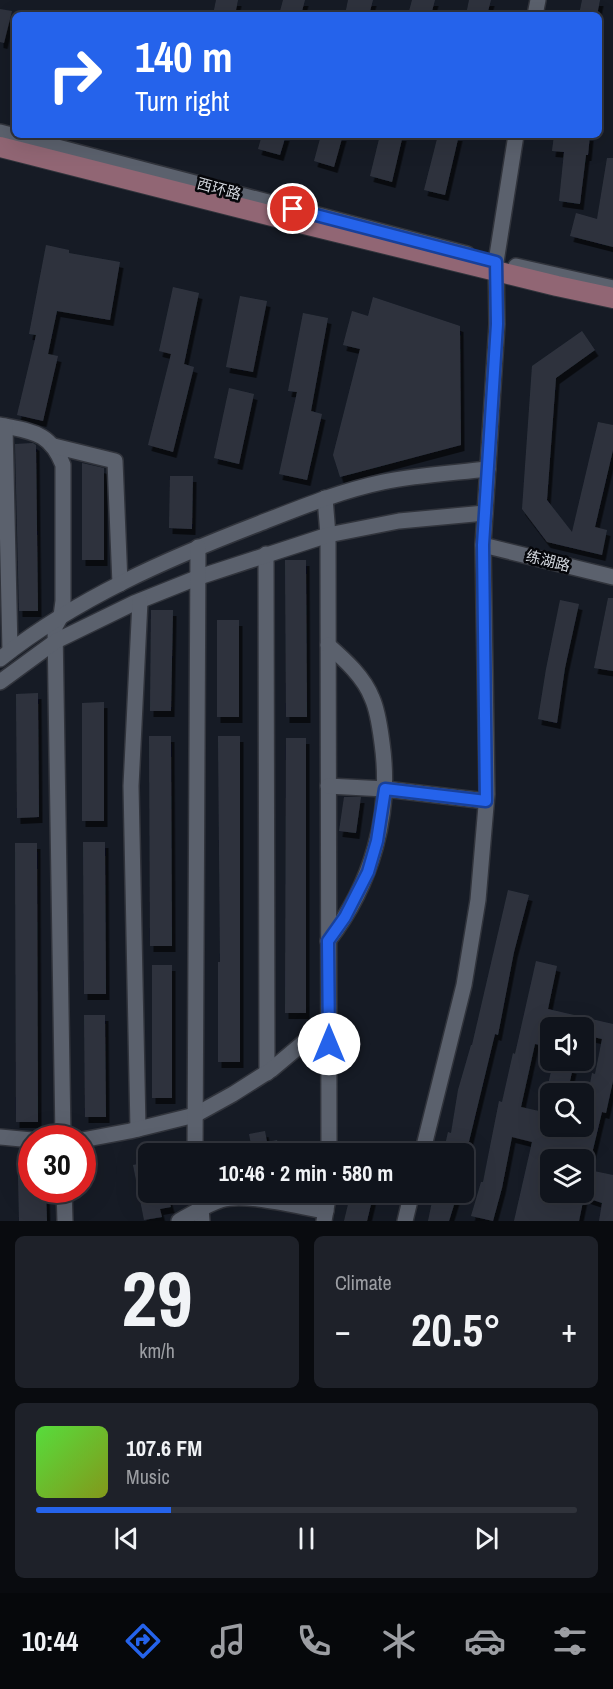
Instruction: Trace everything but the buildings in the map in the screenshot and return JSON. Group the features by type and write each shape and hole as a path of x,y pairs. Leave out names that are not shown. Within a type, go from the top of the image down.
{"main road":[{"name":"西环路","path":"0,147 496,266 613,298"}],"street":[{"name":"西环路","path":"22,138 496,266 613,288"},
{"path":"425,1143 464,985 478,900 486,801 483,545 497,324 496,266 516,138"},
{"path":"5,655 3,426 44,436 54,446 63,465 63,601 55,627 63,1125"},
{"path":"54,446 115,461 120,584"},
{"path":"5,655 60,616 134,576 198,547 325,498 384,482 488,469"},
{"path":"325,498 328,535 329,1143"},
{"path":"0,682 56,641 137,602 199,578 328,535 399,521 485,513"},
{"name":"练湖路","path":"483,545 613,577"},
{"path":"195,1143 198,547"},
{"path":"266,555 267,1073"},
{"path":"134,576 137,602 131,786 138,1129"},
{"path":"328,645 346,661 372,697 381,740 385,789 377,841 368,872 345,917 328,941"},
{"path":"328,786 385,789 486,801"},
{"path":"96,1137 195,1115 267,1073 328,1022"},
{"path":"0,1137 18,1139"},
{"path":"179,1221 202,1214 223,1199 247,1198 325,1216"},
{"path":"64,1203 65,1221"},
{"path":"405,1221 409,1203"}],"route":[{"path":"293,209 496,262 497,324 483,545 486,801 385,789 377,841 368,872 345,917 328,941 329,1044"}]}
